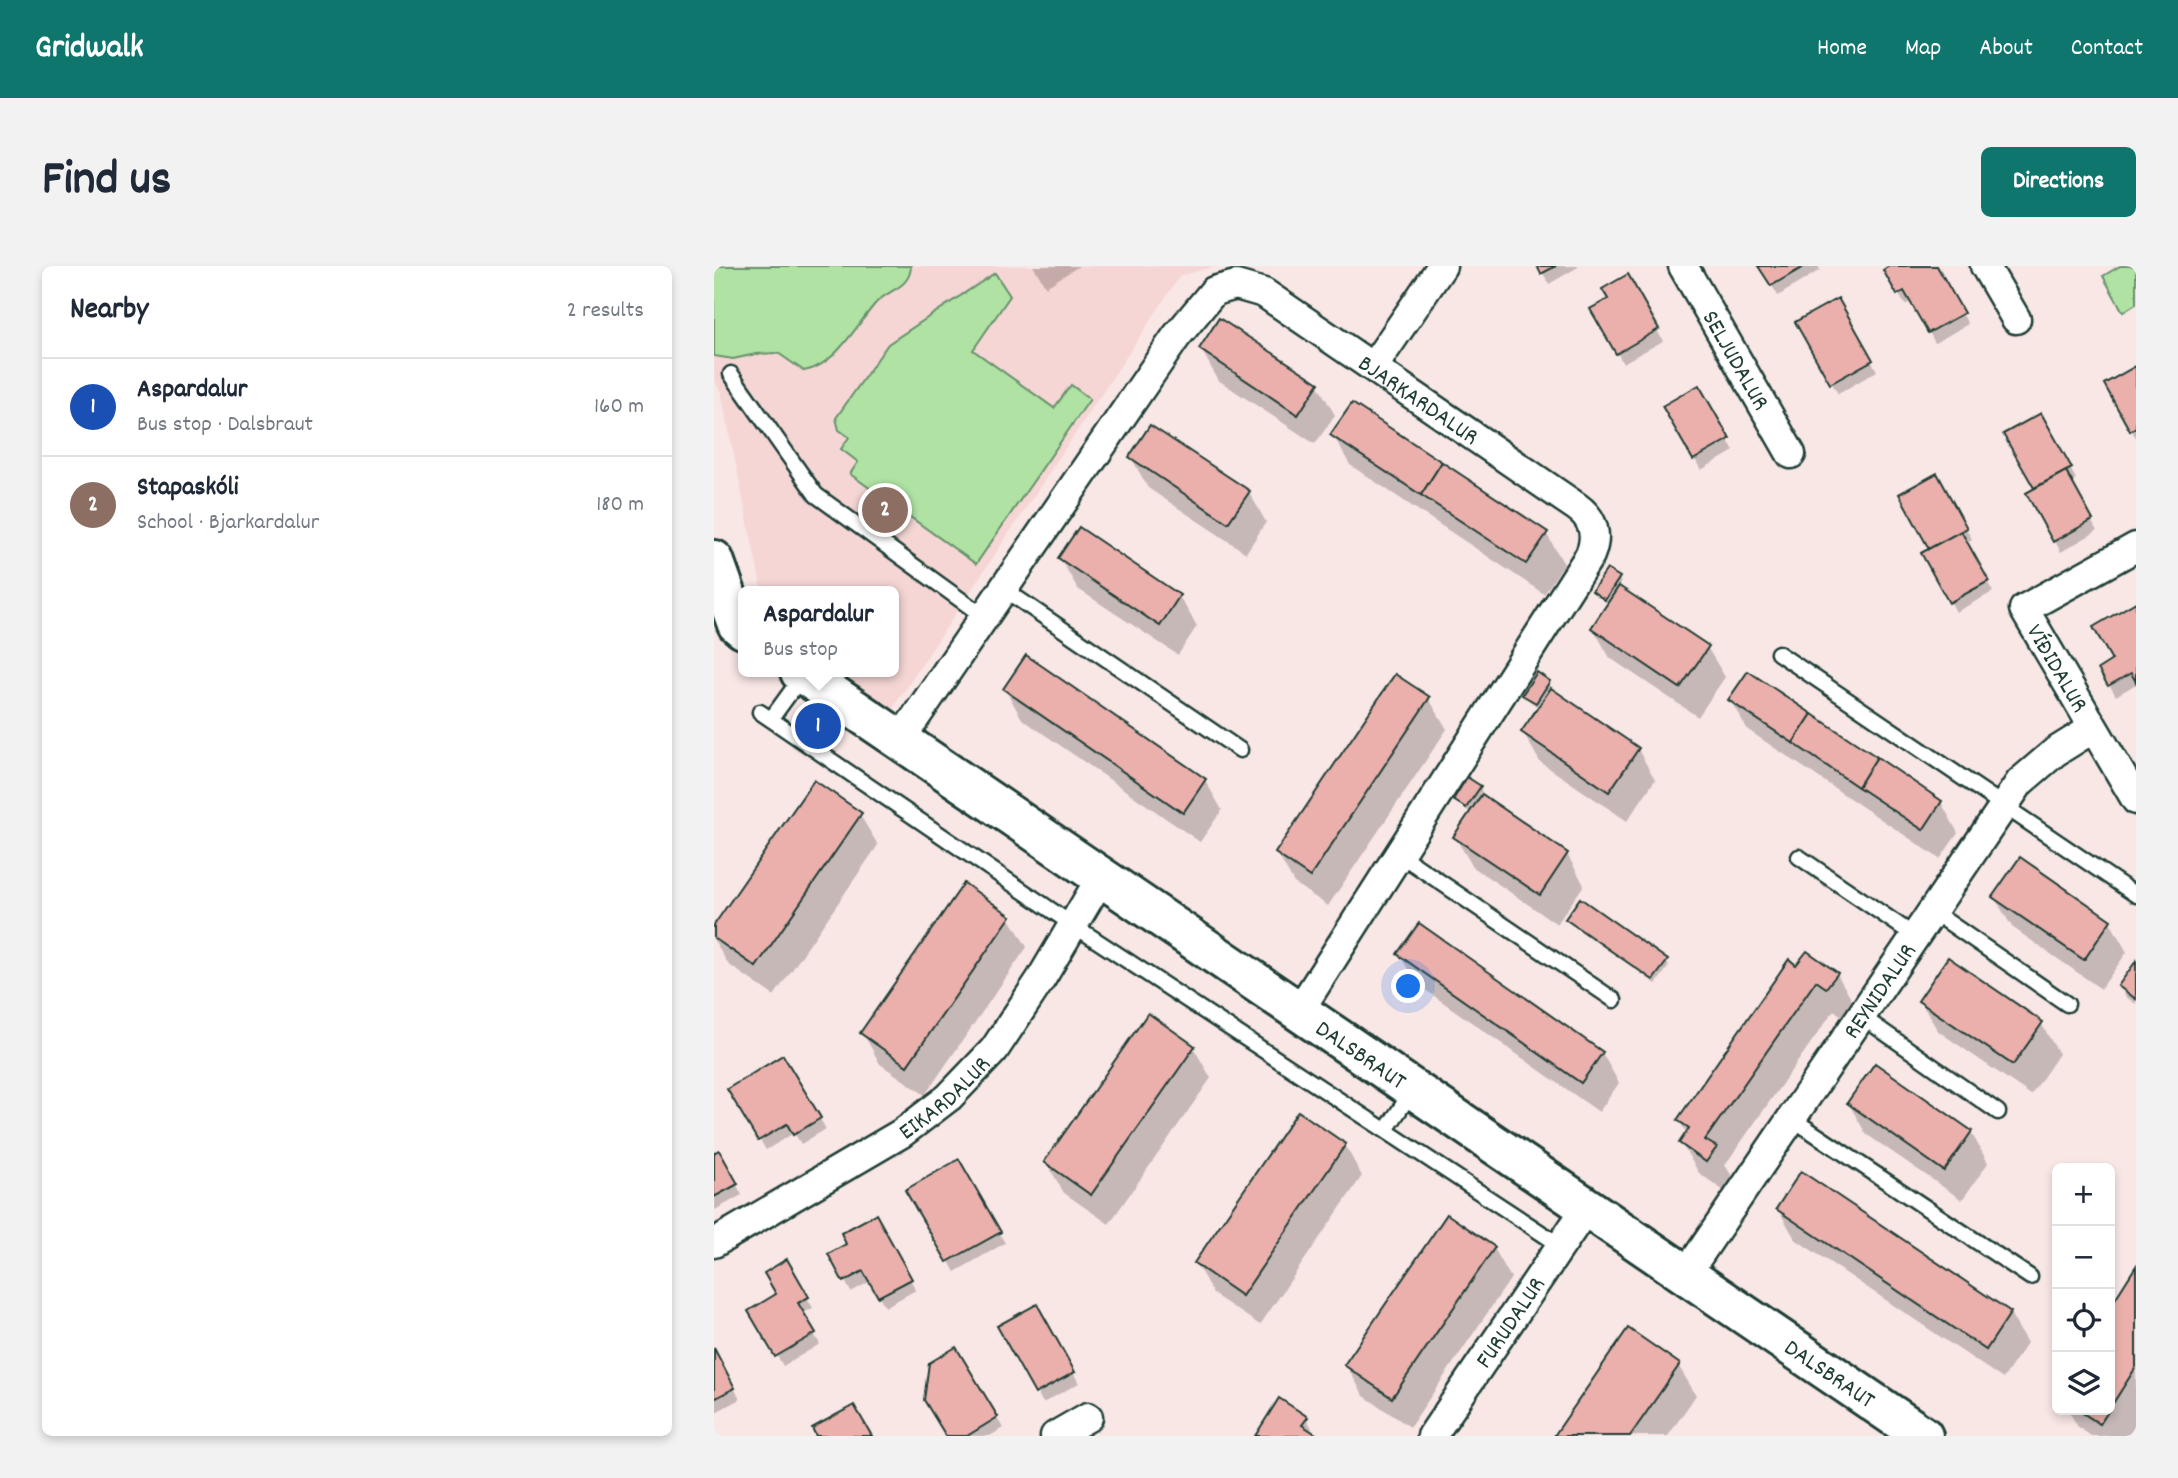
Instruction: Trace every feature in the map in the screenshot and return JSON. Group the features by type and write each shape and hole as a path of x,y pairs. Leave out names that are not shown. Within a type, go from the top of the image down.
{"street":[{"path":"1373,367 1441,266"},
{"name":"SELJUDALUR","path":"1683,266 1791,454"},
{"path":"1985,266 2016,319"},
{"name":"BJARKARDALUR","path":"900,740 1176,337 1214,291 1236,285 1264,293 1373,367 1577,507 1591,520 1594,539 1590,555 1299,1011"},
{"name":"VÍÐIDALUR","path":"2136,547 2024,609 2136,800"},
{"path":"714,560 738,625"},
{"name":"DALSBRAUT","path":"808,677 1923,1436"},
{"name":"REYNIDALUR","path":"1686,1275 2020,782 2055,752 2092,729"},
{"name":"EIKARDALUR","path":"714,1243 902,1133 949,1097 994,1050 1041,979 1102,876"},
{"name":"FURUDALUR","path":"1432,1436 1587,1207"},
{"path":"1055,1436 1088,1417"}],"lane":[{"path":"731,374 816,495 983,616"},
{"path":"1002,588 1240,750"},
{"path":"1778,653 2136,895"},
{"path":"799,677 766,716 1073,925 1561,1246"},
{"path":"1399,854 1614,1000"},
{"path":"1798,857 1915,936"},
{"path":"1932,911 2067,1004"},
{"path":"1861,1016 1998,1112"},
{"path":"1385,1130 1413,1089"},
{"path":"1791,1118 2030,1277"}],"shaded area":[{"path":"714,266 1216,266 1180,276 891,711 841,677 899,677 899,586 761,586 721,393 714,379"}],"green space":[{"path":"714,266 911,266 907,280 875,304 835,353 826,361 804,371 778,353 733,359 714,356"},
{"path":"2120,266 2136,266 2136,304 2123,312 2103,276"},
{"path":"995,273 1010,296 973,350 1054,408 1071,385 1090,399 976,564 850,474 858,462 841,449 849,437 839,430 836,418 888,344"}],"building":[{"path":"1537,266 1556,266 1541,274"},
{"path":"1758,266 1805,266 1771,286"},
{"path":"1889,266 1937,266 1964,313 1928,333 1904,291 1897,295 1883,270"},
{"path":"1628,274 1659,329 1616,354 1590,309 1608,299 1602,289"},
{"path":"1838,298 1873,360 1830,384 1795,322"},
{"path":"1219,318 1319,383 1298,415 1199,349"},
{"path":"2136,366 2136,427 2130,431 2104,384"},
{"path":"1699,385 1730,439 1693,460 1662,406"},
{"path":"1352,403 1442,462 1421,495 1330,435"},
{"path":"2041,413 2072,468 2034,488 2003,434"},
{"path":"1150,425 1250,491 1228,523 1129,457"},
{"path":"1442,462 1548,532 1526,564 1421,495"},
{"path":"2066,471 2093,520 2053,542 2026,493"},
{"path":"1937,473 1967,528 1929,549 1899,494"},
{"path":"1079,527 1180,595 1160,626 1058,558"},
{"path":"1961,531 1989,581 1949,603 1921,553"},
{"path":"1607,569 1620,577 1605,600 1592,591"},
{"path":"1619,586 1709,646 1680,688 1591,628"},
{"path":"2136,602 2136,682 2131,673 2108,686 2098,669 2112,660 2093,627"},
{"path":"1026,655 1206,779 1183,813 1003,689"},
{"path":"1748,671 1812,714 1793,743 1728,700"},
{"path":"1537,672 1550,681 1536,703 1522,695"},
{"path":"1395,674 1430,697 1310,877 1275,853"},
{"path":"1551,688 1639,748 1609,792 1521,732"},
{"path":"1812,714 1877,757 1858,787 1793,743"},
{"path":"1877,757 1942,801 1923,830 1858,787"},
{"path":"1467,777 1481,786 1466,808 1453,800"},
{"path":"814,780 862,813 756,967 714,938 714,925"},
{"path":"1482,794 1568,853 1540,895 1453,837"},
{"path":"2020,857 2111,920 2084,960 1992,897"},
{"path":"964,883 1011,916 907,1066 860,1033"},
{"path":"1580,898 1668,960 1653,980 1565,919"},
{"path":"1419,923 1603,1052 1581,1083 1397,954"},
{"path":"1807,951 1838,973 1826,988 1816,981 1705,1140 1717,1147 1706,1162 1679,1143 1689,1128 1677,1120 1789,959 1796,965"},
{"path":"1948,957 2043,1022 2013,1065 1918,1001"},
{"path":"2136,961 2136,999 2118,986"},
{"path":"1148,1013 1195,1046 1091,1195 1044,1162"},
{"path":"783,1055 821,1118 793,1135 787,1124 758,1141 727,1089"},
{"path":"1875,1063 1972,1131 1944,1171 1847,1103"},
{"path":"1298,1111 1346,1144 1242,1296 1194,1263"},
{"path":"719,1150 738,1184 714,1197 714,1153"},
{"path":"959,1159 1001,1232 947,1262 905,1190"},
{"path":"1801,1171 2011,1312 1986,1350 1776,1209"},
{"path":"876,1214 912,1279 878,1297 863,1271 843,1282 828,1254 846,1244 841,1233"},
{"path":"1447,1214 1495,1247 1392,1398 1344,1365"},
{"path":"787,1259 809,1297 798,1303 816,1333 775,1357 748,1311 776,1294 764,1273"},
{"path":"2136,1266 2136,1367 2115,1400 2115,1352 2115,1299"},
{"path":"1037,1304 1075,1372 1035,1394 997,1326"},
{"path":"1628,1328 1680,1364 1630,1436 1554,1436"},
{"path":"956,1347 998,1417 967,1436 946,1436 924,1400 929,1363"},
{"path":"714,1348 735,1388 714,1399"},
{"path":"1279,1398 1308,1417 1302,1425 1319,1436 1255,1436"},
{"path":"854,1405 872,1436 816,1436 812,1428"},
{"path":"2086,1415 2106,1415 2100,1424"}],"place":[{"name":"Stapaskóli","path":"885,510"},
{"name":"Aspardalur","path":"818,726"}]}
